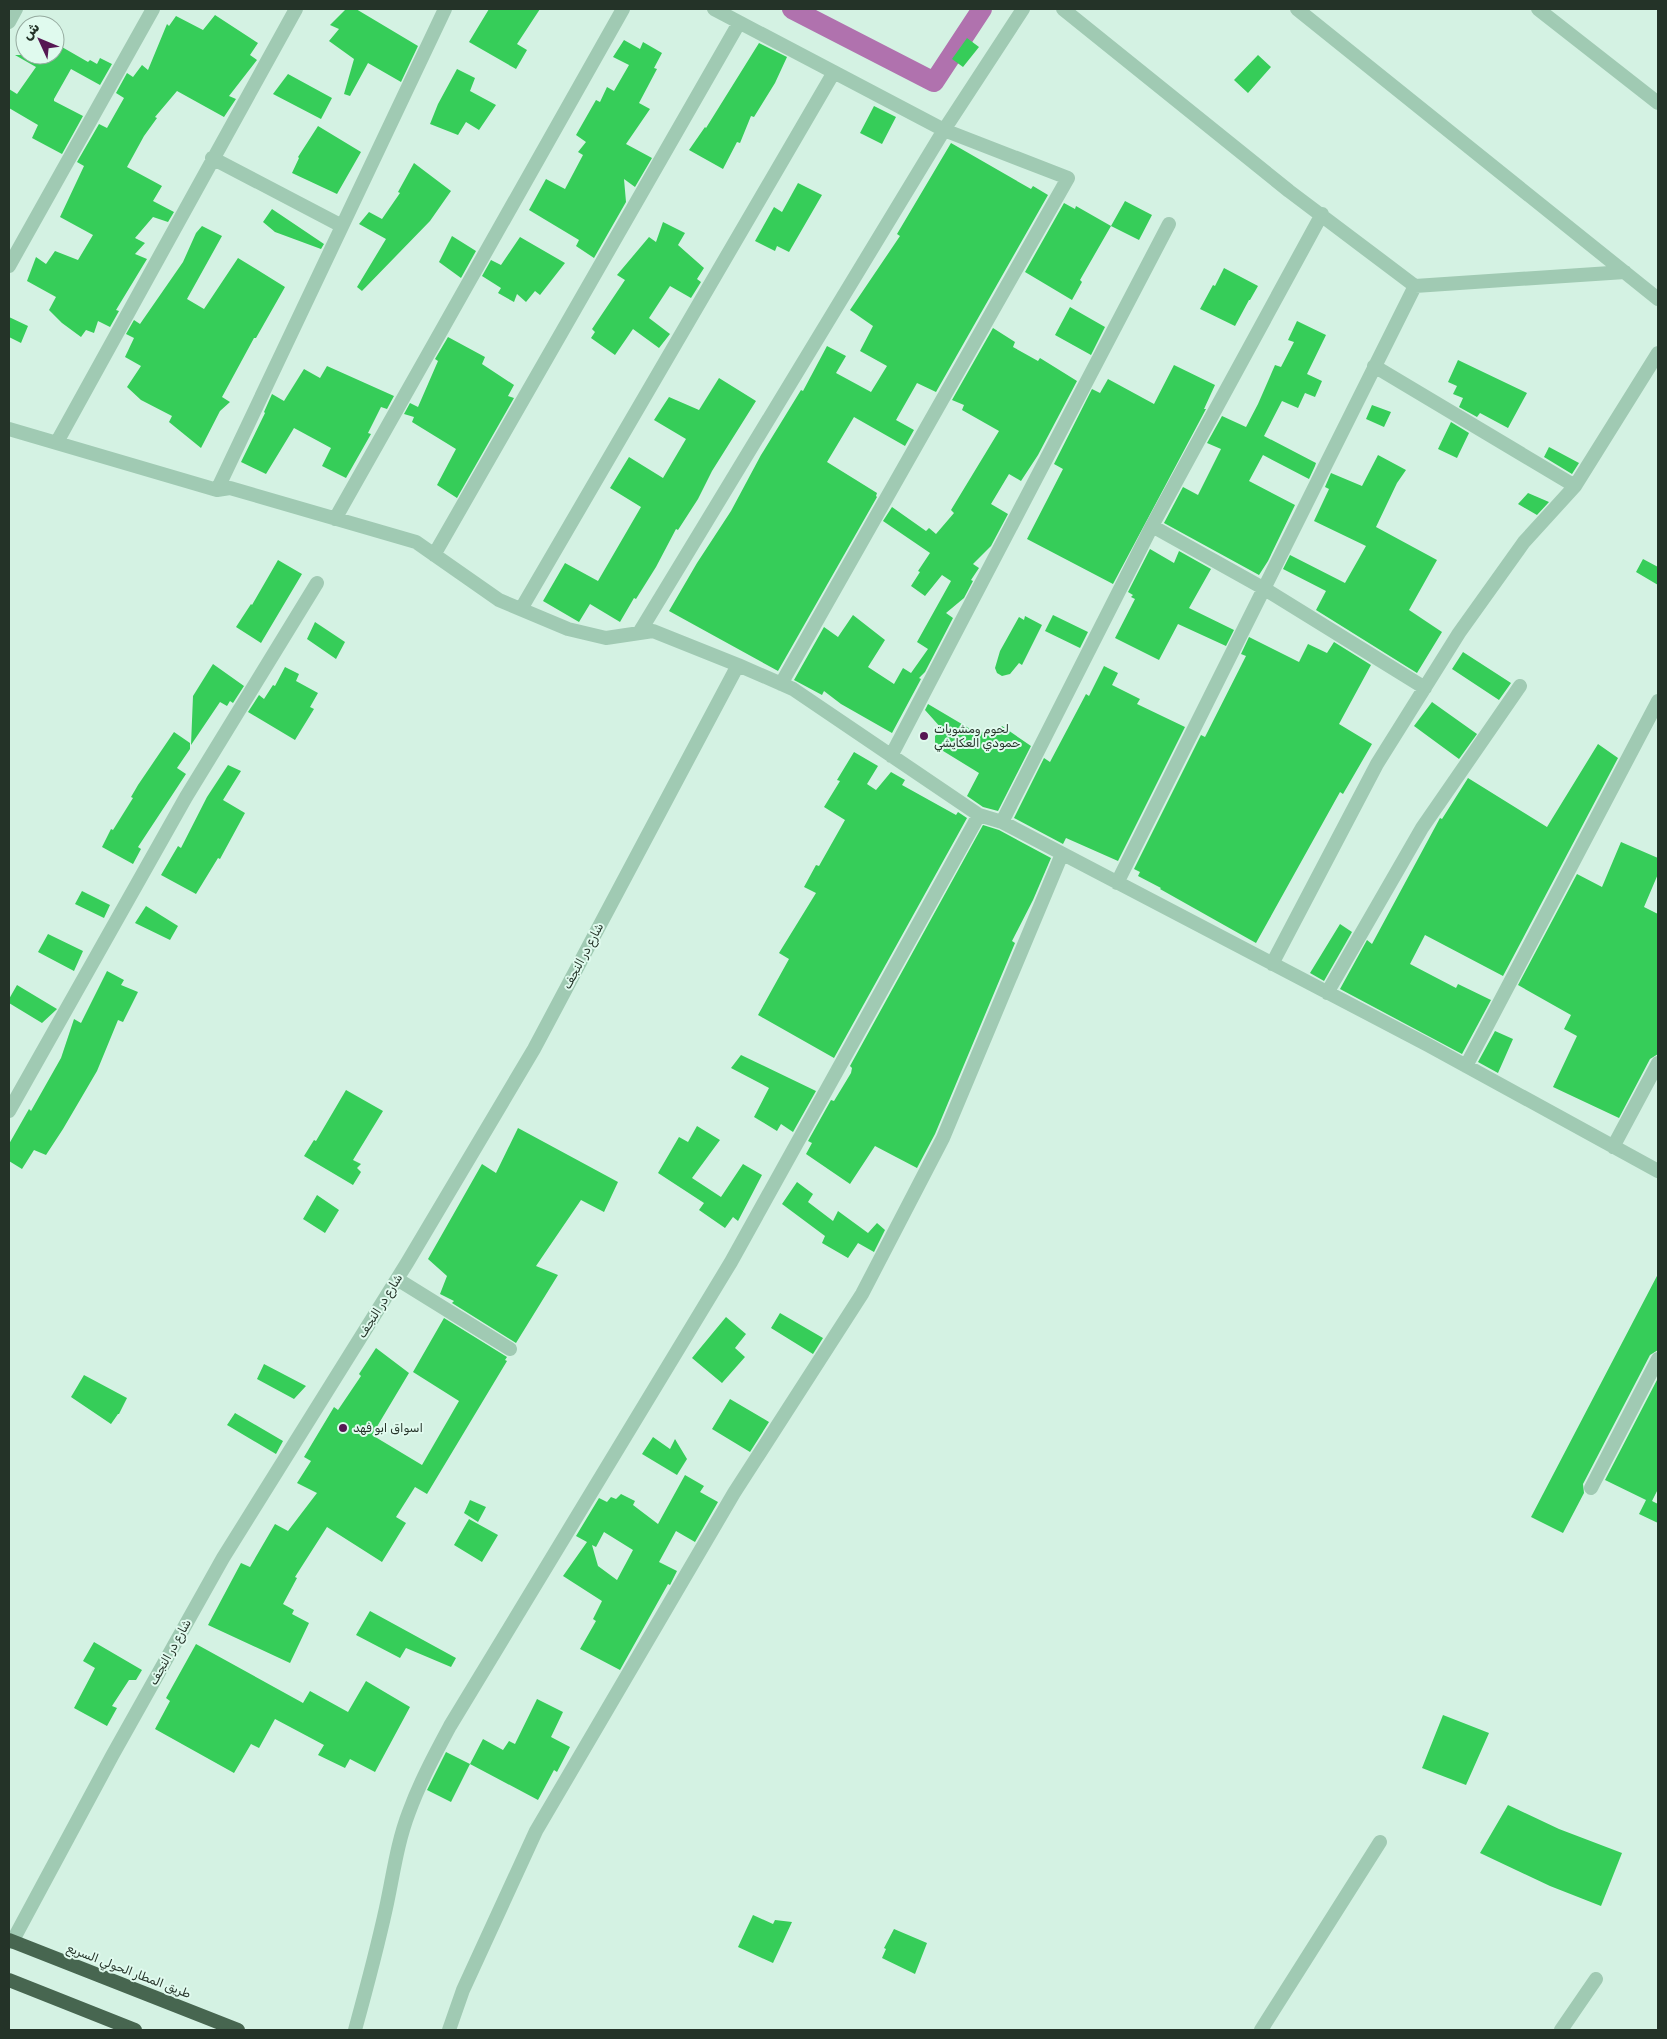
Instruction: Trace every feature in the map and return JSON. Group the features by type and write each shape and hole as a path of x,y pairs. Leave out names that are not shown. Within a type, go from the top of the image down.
{"highway":[{"name":"طريق المطار الحولي السريع","path":"10,1941 238,2030"},
{"path":"9,1980 136,2030"}],"street":[{"path":"9,22 16,9"},
{"path":"9,266 153,9"},
{"path":"57,442 212,158 296,9"},
{"path":"217,490 444,9"},
{"path":"335,518 623,9"},
{"path":"714,9 944,130 1068,178 781,684"},
{"path":"639,633 944,130 1024,9"},
{"path":"1063,9 1282,185 1416,286 1625,272"},
{"path":"1297,9 1658,299"},
{"path":"1538,9 1658,103"},
{"path":"434,555 740,23"},
{"path":"521,609 834,72"},
{"path":"212,158 342,226"},
{"path":"1002,822 1152,526 1322,214"},
{"path":"892,756 1170,224"},
{"path":"1117,883 1374,366 1416,286"},
{"path":"1272,964 1377,764 1459,633 1524,542 1575,486 1658,353"},
{"path":"1374,366 1575,486"},
{"path":"9,429 217,490 230,488 416,542 499,600 568,629 606,638 653,631 793,689 979,815 1002,822 1466,1066 1658,1172"},
{"path":"1152,526 1263,588 1425,688"},
{"path":"9,1111 186,797 317,583"},
{"name":"شارع در النجف","path":"10,1941 223,1558 397,1279 534,1049 738,665"},
{"path":"1327,993 1422,828 1520,686"},
{"path":"1466,1066 1658,701"},
{"path":"355,2030 378,1942 394,1862 409,1812 426,1772 450,1726 731,1262 979,815"},
{"path":"450,2030 463,1990 536,1831 734,1493 862,1294 943,1138 1062,854"},
{"path":"1613,1146 1658,1063"},
{"path":"397,1279 510,1349"},
{"path":"1591,1488 1658,1359"},
{"path":"1261,2030 1380,1842"},
{"path":"1561,2030 1596,1979"}],"building":[{"path":"346,9 356,9 418,46 401,82 368,63 350,96 344,94 354,59 329,41 339,29 330,25"},
{"path":"489,9 540,9 517,44 527,50 516,69 469,42"},
{"path":"215,15 258,43 250,55 257,60 229,96 236,99 224,117 177,91 155,117 157,118 144,136 127,167 162,186 153,201 174,212 168,222 153,217 135,238 145,243 135,254 147,259 116,310 119,311 110,327 98,321 94,333 86,330 81,337 62,323 49,310 56,297 27,281 36,257 46,264 55,251 78,260 93,235 60,217 84,166 77,162 99,124 107,128 124,98 116,93 127,73 133,77 142,65 148,70 167,24 169,26 176,16 203,30"},
{"path":"967,38 979,47 963,67 952,59"},
{"path":"624,40 640,49 643,42 662,53 654,68 657,69 639,103 650,109 626,144 652,158 635,187 624,179 626,202 594,258 576,246 579,240 529,210 546,179 565,189 583,155 578,152 586,142 576,135 596,100 600,102 607,87 614,91 629,65 613,57"},
{"path":"759,43 787,57 775,83 754,117 751,116 740,143 737,142 723,169 689,150 706,128"},
{"path":"65,49 88,62 90,60 97,64 100,58 112,64 100,85 71,69 54,99 54,101 83,116 62,154 32,138 38,125 9,108 9,89 17,94 36,67 32,65 65,65"},
{"path":"1258,55 1271,67 1248,93 1234,80"},
{"path":"457,69 475,78 470,91 496,105 479,130 466,122 458,135 430,124 438,104"},
{"path":"288,74 332,98 321,119 273,94"},
{"path":"874,106 896,117 882,144 860,133"},
{"path":"318,126 361,152 337,194 292,173 298,157"},
{"path":"951,143 1031,189 1033,186 1048,195 936,392 917,383 896,420 914,430 905,446 854,417 827,462 877,493 877,497 778,671 669,611 731,511 761,455 801,390 803,391 827,346 846,356 836,373 871,392 887,366 860,351 873,326 850,310 900,236 897,234"},
{"path":"414,163 451,191 430,221 362,291 357,287 386,239 359,224 369,212 382,219 400,193 398,192"},
{"path":"798,183 822,195 789,252 777,246 775,251 755,241 774,207 782,212"},
{"path":"1125,201 1152,215 1139,240 1111,226"},
{"path":"1064,203 1075,209 1076,206 1111,226 1080,280 1082,282 1072,300 1025,272"},
{"path":"272,209 324,244 321,249 275,232 263,222"},
{"path":"663,222 685,233 678,245 704,268 697,279 701,282 691,298 670,286 649,318 670,334 659,348 633,329 615,355 591,338 595,332 592,329 625,280 617,275 649,237 656,242"},
{"path":"202,226 222,236 187,299 204,309 238,258 285,287 256,338 254,338 222,397 230,402 220,411 201,448 169,422 172,416 141,400 127,387 141,366 125,357 134,338 126,334 134,320 140,324 183,262 196,233"},
{"path":"452,236 476,251 461,278 439,262"},
{"path":"520,237 565,263 540,295 535,291 526,302 517,294 514,302 498,293 501,288 482,276 491,260 501,265"},
{"path":"1224,268 1258,286 1235,326 1200,309"},
{"path":"1070,307 1105,327 1091,355 1055,335"},
{"path":"9,317 28,326 21,343 9,337"},
{"path":"1297,321 1326,335 1307,374 1322,381 1315,397 1305,393 1298,408 1282,401 1264,436 1316,463 1309,479 1263,455 1249,481 1295,505 1268,561 1259,575 1164,523 1183,487 1198,495 1221,449 1207,443 1222,416 1246,427 1275,365 1281,367 1294,342 1288,340"},
{"path":"993,328 1015,342 1013,347 1038,361 1040,358 1077,381 1038,455 1021,481 1009,474 991,504 1008,514 991,546 973,564 979,568 971,580 973,581 964,598 946,613 953,618 925,672 919,678 921,679 892,733 841,704 824,691 822,695 794,680 824,627 838,637 853,615 885,640 868,667 894,684 903,668 911,673 928,649 917,642 951,581 942,575 925,596 911,586 930,553 883,521 892,507 926,531 929,528 936,534 954,513 951,510 999,431 962,410 964,405 952,400"},
{"path":"448,337 485,357 482,364 514,385 508,396 514,398 457,498 437,485 456,449 412,422 414,417 404,414 410,403 418,407 438,361 435,359"},
{"path":"1458,360 1527,393 1508,428 1480,413 1477,417 1459,407 1463,398 1453,394 1457,386 1448,382"},
{"path":"1174,365 1215,385 1204,409 1206,409 1113,584 1027,539 1063,469 1054,464 1092,389 1100,393 1108,379 1154,404"},
{"path":"327,366 394,396 387,409 381,407 368,433 371,434 346,478 322,466 331,448 294,428 266,474 241,462 265,413 272,394 284,401 304,369 320,378"},
{"path":"719,378 756,401 712,471 698,499 678,530 676,529 656,567 620,622 590,604 579,622 543,601 565,563 598,581 641,507 610,488 629,457 663,478 686,439 654,420 669,397 699,410"},
{"path":"1372,405 1391,412 1384,427 1366,419"},
{"path":"1451,422 1469,433 1457,458 1438,449"},
{"path":"1549,447 1579,463 1572,474 1544,457"},
{"path":"1378,455 1406,470 1397,483 1376,527 1437,560 1409,610 1442,632 1417,673 1316,610 1326,591 1283,569 1290,555 1345,583 1366,546 1314,521 1329,489 1325,487 1331,473 1362,486"},
{"path":"1528,493 1549,502 1537,515 1518,504"},
{"path":"1150,549 1174,563 1179,551 1211,569 1189,608 1234,630 1226,646 1178,624 1159,660 1115,638 1135,599 1128,592"},
{"path":"1643,559 1658,567 1658,585 1636,572"},
{"path":"278,560 302,574 261,643 236,627 252,605"},
{"path":"1053,615 1088,632 1080,648 1045,631"},
{"path":"1025,616 1042,625 1022,665 1019,663 1010,674 1002,676 997,673 995,668 1000,651 1019,617 1024,620"},
{"path":"315,622 345,642 336,659 307,639"},
{"path":"1249,637 1299,662 1308,644 1327,653 1334,642 1371,665 1339,724 1372,744 1343,794 1340,792 1256,943 1138,876 1140,872 1134,869 1201,735 1205,737 1246,656 1241,654"},
{"path":"1463,652 1511,683 1499,700 1452,669"},
{"path":"213,664 244,686 233,703 230,701 227,706 220,702 191,745 193,696"},
{"path":"1104,666 1118,673 1112,685 1140,699 1137,704 1185,727 1118,861 1066,838 1063,844 1014,818 1044,758 1050,762 1086,694 1089,696"},
{"path":"285,667 299,674 296,681 318,693 310,707 314,709 295,740 248,712 259,695 264,699 273,685 275,686"},
{"path":"1432,702 1477,734 1459,759 1414,726"},
{"path":"928,704 977,733 979,730 991,737 994,731 996,733 1002,726 1031,746 998,811 983,807 967,796 979,773 935,746 935,736 942,729 925,710"},
{"path":"174,732 190,743 190,749 177,768 186,774 138,847 141,849 133,864 102,847 111,829 113,830 133,798 131,797 138,785"},
{"path":"1598,744 1618,758 1503,976 1425,935 1410,964 1456,988 1458,984 1491,1000 1462,1054 1340,989 1367,940 1372,944 1440,818 1442,819 1468,778 1547,827"},
{"path":"854,752 878,766 867,784 876,790 891,772 905,780 902,785 956,815 958,812 967,818 834,1058 758,1015 789,959 779,953 816,893 804,887 816,865 819,866 845,820 824,807 840,781 837,780"},
{"path":"228,765 241,771 223,800 245,813 220,859 218,858 196,894 161,875 178,846 181,848 207,797"},
{"path":"983,825 999,830 1051,858 1033,900 1012,941 1015,943 935,1134 917,1168 875,1146 850,1184 806,1154 812,1143 808,1141 831,1100 834,1101 851,1073 852,1068 850,1066"},
{"path":"1621,842 1658,858 1658,874 1644,907 1658,914 1658,1054 1650,1059 1619,1118 1553,1087 1577,1036 1564,1029 1571,1015 1518,985 1577,874 1602,887"},
{"path":"82,891 110,905 104,918 75,904"},
{"path":"146,906 178,926 170,940 135,923"},
{"path":"1340,924 1352,932 1324,981 1310,973"},
{"path":"48,934 83,951 74,971 38,952"},
{"path":"107,971 124,980 121,985 138,992 123,1022 118,1020 97,1071 46,1155 34,1150 22,1169 9,1161 9,1144 29,1109 31,1111 61,1058 74,1019 81,1023"},
{"path":"17,985 57,1009 42,1023 9,1003 9,999"},
{"path":"1495,1031 1513,1039 1498,1073 1478,1062"},
{"path":"741,1055 816,1091 793,1132 781,1124 777,1131 754,1117 769,1088 731,1068"},
{"path":"346,1090 383,1111 353,1160 361,1164 357,1168 361,1172 353,1185 304,1156 314,1140 316,1141"},
{"path":"697,1126 720,1140 692,1178 721,1197 743,1164 762,1175 738,1221 733,1217 725,1228 699,1210 704,1203 658,1173 679,1137 688,1142"},
{"path":"518,1128 618,1182 604,1212 581,1200 536,1266 558,1275 516,1343 452,1303 454,1301 440,1294 447,1276 428,1259 482,1164 496,1173"},
{"path":"797,1182 813,1194 808,1202 833,1221 838,1211 868,1233 877,1223 885,1230 874,1252 858,1243 848,1258 822,1243 825,1236 782,1204"},
{"path":"317,1195 339,1210 325,1233 303,1219"},
{"path":"1658,1274 1658,1350 1650,1355 1583,1484 1584,1493 1563,1533 1531,1517"},
{"path":"780,1313 823,1338 813,1354 771,1328"},
{"path":"726,1317 746,1334 735,1348 745,1357 722,1383 692,1358"},
{"path":"444,1318 507,1357 505,1360 507,1361 427,1494 415,1487 396,1517 406,1523 382,1562 327,1527 295,1577 297,1578 283,1604 294,1610 292,1614 309,1623 290,1663 208,1625 241,1563 250,1567 275,1524 288,1531 317,1493 297,1483 311,1461 304,1457 334,1407 338,1410 361,1376 359,1374 376,1348 409,1373 372,1435 422,1465 459,1401 413,1372"},
{"path":"264,1364 306,1386 294,1399 257,1379"},
{"path":"84,1375 127,1398 119,1414 111,1424 71,1397"},
{"path":"1658,1378 1658,1489 1652,1501 1658,1504 1658,1523 1639,1514 1646,1500 1605,1480"},
{"path":"730,1399 769,1422 750,1452 712,1429"},
{"path":"235,1413 283,1441 276,1454 227,1425"},
{"path":"653,1437 670,1449 675,1439 687,1459 677,1475 642,1454"},
{"path":"685,1475 704,1486 700,1492 718,1502 695,1542 676,1531 659,1562 677,1571 620,1670 580,1649 596,1621 593,1619 602,1601 563,1576 587,1542 576,1536 599,1498 607,1502 611,1497 616,1499 621,1494 635,1501 633,1505 658,1524","holes":["604,1532 633,1550 617,1580 598,1566 592,1545 596,1547"]},
{"path":"470,1500 486,1507 478,1522 464,1513"},
{"path":"469,1519 498,1535 482,1562 454,1545"},
{"path":"370,1611 456,1658 451,1667 406,1648 400,1658 356,1635"},
{"path":"94,1642 142,1670 136,1680 129,1680 112,1706 117,1708 107,1726 74,1708 95,1668 83,1661"},
{"path":"196,1644 303,1703 310,1691 348,1712 366,1681 410,1707 375,1772 350,1759 345,1768 318,1755 324,1745 275,1719 259,1748 251,1744 234,1773 155,1729 170,1701 166,1698"},
{"path":"537,1699 563,1712 551,1737 570,1747 557,1772 554,1770 538,1800 470,1764 483,1739 503,1750 509,1741 515,1744"},
{"path":"1443,1715 1489,1733 1466,1785 1422,1768"},
{"path":"446,1752 470,1764 451,1802 427,1790"},
{"path":"1508,1805 1559,1829 1622,1853 1601,1906 1550,1886 1480,1853"},
{"path":"753,1915 773,1924 775,1920 792,1922 773,1963 738,1947"},
{"path":"894,1929 927,1943 915,1974 882,1958 886,1949 884,1948"}],"waterway":[{"path":"792,9 934,82 982,9"}],"place":[{"name":"لحوم ومشويات حمودي العكايشي","path":"924,736"},
{"name":"اسواق ابو فهد","path":"343,1428"}]}
